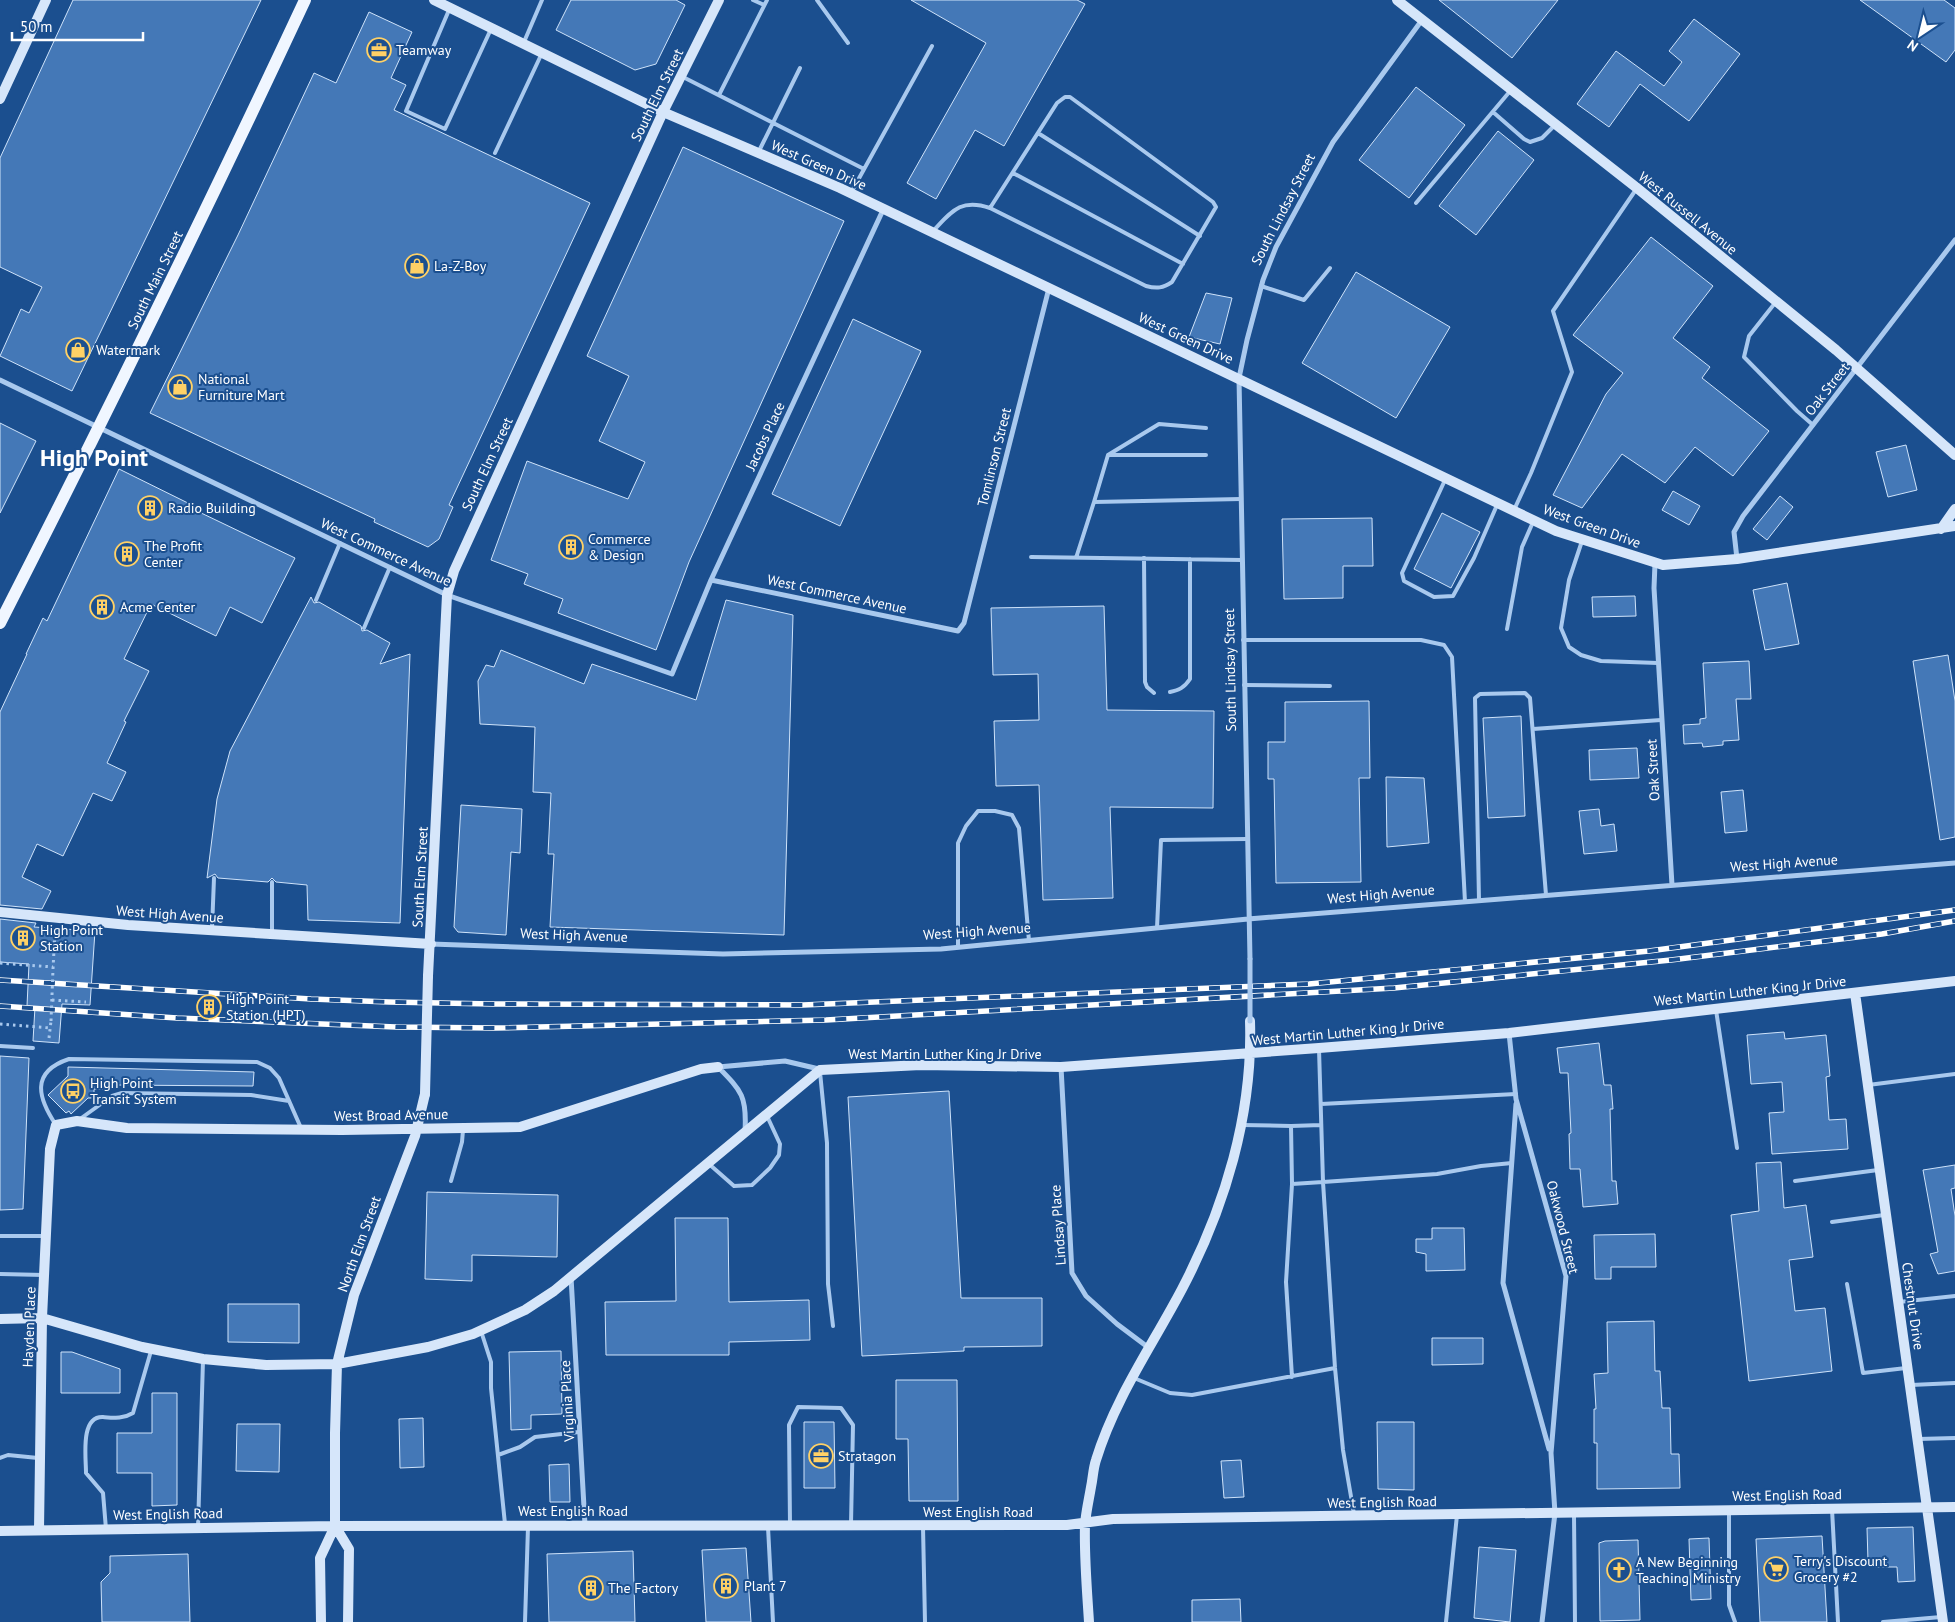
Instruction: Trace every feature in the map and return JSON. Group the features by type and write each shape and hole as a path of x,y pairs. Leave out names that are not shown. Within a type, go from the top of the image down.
{"main road":[{"path":"0,99 46,0"},
{"name":"South Main Street","path":"0,623 99,428 218,185 305,0"},
{"name":"West Green Drive","path":"434,0 663,112 851,193 1556,531 1663,565 1737,560 1955,526"},
{"name":"South Elm Street","path":"428,976 447,594 454,571 663,112 719,0"},
{"name":"West Russell Avenue","path":"1398,0 1636,188 1836,350 1954,456"},
{"path":"1941,529 1955,509"},
{"name":"West High Avenue","path":"0,912 128,926 431,944"},
{"name":"North Elm Street","path":"321,1622 320,1558 336,1526 334,1433 337,1364 354,1295 417,1128 425,1094 428,976"},
{"name":"West Martin Luther King Jr Drive","path":"820,1070 921,1065 1061,1067 1251,1054 1509,1033 1955,981"},
{"name":"Chestnut Drive","path":"1855,993 1928,1507 1942,1619"},
{"name":"South Lindsay Street","path":"1089,1622 1085,1523 1095,1462 1116,1407 1182,1289 1200,1252 1219,1205 1232,1165 1241,1125 1251,1054 1250,1021"},
{"name":"West Broad Avenue","path":"56,1125 77,1121 127,1128 302,1130 520,1127 701,1068 718,1067"},
{"path":"0,1319 42,1318 151,1349 203,1359 266,1365 337,1364 428,1348 480,1331 526,1310 554,1291 820,1070"},
{"name":"Hayden Place","path":"39,1530 42,1318 50,1149 56,1125"},
{"name":"West English Road","path":"0,1531 505,1525 1068,1525 1112,1519 1955,1507"},
{"name":"North Elm Street","path":"336,1526 349,1549 348,1622"}],"street":[{"name":"South Lindsay Street","path":"1250,1021 1239,378 1261,286 1276,247 1333,142 1422,20"},
{"name":"Jacobs Place","path":"672,674 711,580 883,210"},
{"name":"Oak Street","path":"1737,560 1734,532 1743,516 1955,240"},
{"name":"Tomlinson Street","path":"958,631 964,623 1049,288"},
{"name":"West Commerce Avenue","path":"0,380 447,594 672,674"},
{"name":"Oak Street","path":"1655,563 1654,588 1672,885"},
{"name":"West Commerce Avenue","path":"711,580 958,631"},
{"name":"West High Avenue","path":"431,944 723,954 958,947 1248,919 1955,863"},
{"name":"Oakwood Street","path":"1509,1033 1516,1096 1566,1276 1551,1453 1555,1513 1542,1622"},
{"name":"West Broad Avenue","path":"718,1067 785,1061 820,1070"},
{"path":"718,1067 737,1086 746,1108 745,1131"},
{"name":"Lindsay Place","path":"1061,1067 1072,1273 1086,1296 1117,1324 1148,1348"},
{"name":"Oakwood Street","path":"1516,1096 1503,1283 1551,1453"},
{"name":"Virginia Place","path":"571,1276 585,1525"}],"lane":[{"path":"523,44 542,0"},
{"path":"753,0 764,5"},
{"path":"719,95 767,0"},
{"path":"817,0 848,44"},
{"path":"450,8 406,111 445,129 491,28"},
{"path":"851,193 932,46"},
{"path":"495,153 543,53"},
{"path":"758,153 800,68"},
{"path":"681,76 864,169"},
{"path":"1416,203 1511,90"},
{"path":"932,233 959,207 978,204 990,208 1146,286 1156,289 1172,282 1214,214 1216,207 1213,202 1070,97 1065,97 1057,103 990,208"},
{"path":"1493,112 1530,142 1542,138 1555,125"},
{"path":"1038,133 1200,236"},
{"path":"1013,173 1183,264"},
{"path":"1514,510 1572,372 1553,311 1636,188"},
{"path":"1261,286 1304,300 1330,268"},
{"path":"1776,302 1749,336 1744,357 1797,412 1813,425"},
{"path":"1076,558 1108,454 1159,424 1206,428"},
{"path":"1108,454 1206,456"},
{"path":"1446,478 1402,573 1404,580 1434,597 1453,596 1474,558 1498,503"},
{"path":"1094,502 1241,499"},
{"path":"1507,629 1522,547 1534,520"},
{"path":"1583,540 1569,580 1561,628 1568,647 1580,655 1601,661 1658,663"},
{"path":"316,600 340,544"},
{"path":"1031,557 1242,560"},
{"path":"1144,558 1145,682 1147,687 1154,693"},
{"path":"1170,692 1180,690 1186,686 1190,679 1190,559"},
{"path":"364,628 390,567"},
{"path":"1244,640 1421,640 1444,645 1452,657 1465,902"},
{"path":"1244,685 1330,686"},
{"path":"1479,900 1475,698 1480,694 1525,693 1530,698 1546,895"},
{"path":"1533,728 1661,720"},
{"path":"958,947 958,843 966,826 978,811 996,811 1012,815 1019,828 1029,941"},
{"path":"1158,928 1161,840 1247,839"},
{"path":"212,931 214,878"},
{"path":"272,882 272,935"},
{"path":"1716,1008 1738,1148"},
{"path":"0,1046 32,1048"},
{"path":"1319,1048 1323,1182 1335,1368 1343,1450 1354,1516"},
{"path":"56,1125 41,1098 41,1088 47,1072 56,1063 69,1059 257,1062 270,1068 279,1078 302,1130"},
{"path":"820,1070 827,1143 828,1284 833,1326"},
{"path":"1868,1086 1955,1074"},
{"path":"77,1121 112,1096 122,1093 251,1095 289,1102"},
{"path":"1321,1104 1516,1096"},
{"path":"708,1162 734,1186 752,1185 770,1168 778,1155 780,1144 766,1114"},
{"path":"1241,1125 1321,1125"},
{"path":"1290,1126 1292,1184 1286,1282 1292,1377"},
{"path":"451,1181 464,1128"},
{"path":"1292,1184 1437,1174 1481,1166 1512,1163"},
{"path":"1795,1181 1880,1170"},
{"path":"1832,1222 1887,1215"},
{"path":"0,1236 46,1236"},
{"path":"0,1274 44,1275"},
{"path":"1847,1284 1863,1373 1908,1368"},
{"path":"1899,1302 1955,1296"},
{"path":"480,1331 491,1362 491,1388 505,1525"},
{"path":"106,1529 103,1493 86,1473 87,1430 90,1421 97,1417 124,1418 133,1413 151,1349"},
{"path":"198,1528 203,1359"},
{"path":"1132,1378 1170,1393 1192,1395 1335,1368"},
{"path":"1911,1385 1955,1383"},
{"path":"790,1525 789,1425 798,1407 841,1408 853,1425 851,1526"},
{"path":"498,1455 520,1447 535,1436 579,1432"},
{"path":"1918,1439 1955,1438"},
{"path":"0,1458 8,1454 40,1458"},
{"path":"1832,1508 1838,1622"},
{"path":"1729,1510 1729,1605 1735,1622"},
{"path":"1574,1512 1575,1622"},
{"path":"1446,1622 1457,1514"},
{"path":"524,1622 528,1525"},
{"path":"768,1525 773,1622"},
{"path":"923,1526 925,1622"},
{"path":"1884,1622 1942,1619"}],"path":[{"path":"49,1038 56,923"},
{"path":"0,963 53,968"},
{"path":"52,1000 86,1002"},
{"path":"0,1024 50,1028"}],"building":[{"path":"73,0 261,0 72,391 0,356 21,309 29,313 42,287 0,267 0,158"},
{"path":"571,0 676,0 685,5 656,64 635,70 556,30"},
{"path":"911,0 1077,0 1085,4 1004,146 975,130 936,199 907,183 986,43"},
{"path":"1439,0 1558,0 1512,58"},
{"path":"1860,0 1944,0 1955,8 1955,50 1946,62"},
{"path":"369,12 412,32 391,78 406,85 394,110 590,203 449,505 453,507 439,539 428,547 374,522 375,519 150,413 238,235 314,73 336,83"},
{"path":"1694,19 1740,54 1689,121 1640,84 1609,127 1577,104 1616,51 1664,86 1682,62 1669,51"},
{"path":"1416,87 1465,125 1409,198 1359,160"},
{"path":"1498,131 1534,160 1476,235 1439,206"},
{"path":"683,147 844,221 689,562 656,650 558,613 563,599 524,584 528,574 491,560 527,461 628,499 645,462 599,441 629,376 587,356"},
{"path":"1651,237 1713,286 1673,338 1710,367 1702,378 1769,431 1733,476 1695,447 1665,483 1622,454 1582,508 1553,495 1606,394 1623,373 1573,335"},
{"path":"1356,272 1450,327 1396,418 1302,363"},
{"path":"1206,293 1232,298 1220,344 1189,337"},
{"path":"853,319 921,351 840,526 772,494"},
{"path":"0,423 36,441 0,513"},
{"path":"1906,445 1917,490 1888,497 1876,452"},
{"path":"119,469 198,508 197,511 295,558 262,623 230,607 216,636 151,604 124,659 149,671 124,721 126,722 107,763 126,772 112,801 93,793 63,856 37,844 22,877 51,891 42,909 0,905 0,712 43,618 47,621"},
{"path":"1673,491 1700,506 1689,525 1662,510"},
{"path":"1780,496 1793,507 1767,540 1753,529"},
{"path":"1442,513 1480,532 1451,588 1414,569"},
{"path":"1372,518 1373,566 1343,566 1343,598 1284,599 1282,519"},
{"path":"1787,583 1799,644 1765,650 1753,590"},
{"path":"1635,596 1636,616 1593,617 1592,597"},
{"path":"311,597 314,603 319,602 361,626 362,631 367,630 390,643 380,664 410,654 400,923 308,920 307,885 276,882 272,878 268,882 218,878 215,874 207,878 217,799 230,751"},
{"path":"726,600 793,615 784,935 550,927 554,854 548,854 551,793 533,792 535,727 480,724 478,681 486,665 494,667 501,650 584,684 592,664 696,700"},
{"path":"1104,606 1107,710 1214,711 1213,808 1110,807 1113,898 1043,900 1039,785 996,786 994,721 1039,720 1038,674 993,675 991,608"},
{"path":"1948,655 1955,701 1955,837 1940,840 1913,661"},
{"path":"1749,661 1751,699 1736,699 1739,740 1723,741 1723,745 1703,747 1702,743 1684,744 1683,725 1700,724 1700,719 1706,718 1703,663"},
{"path":"1369,701 1370,778 1359,778 1361,882 1276,883 1274,779 1268,779 1268,742 1285,742 1285,702"},
{"path":"1521,716 1525,816 1488,818 1483,718"},
{"path":"1637,748 1639,778 1590,780 1589,750"},
{"path":"1386,777 1424,778 1429,843 1387,847"},
{"path":"1743,790 1747,831 1725,833 1721,792"},
{"path":"461,805 522,809 520,853 511,852 506,935 458,932 454,927"},
{"path":"1599,809 1601,826 1614,824 1617,851 1584,854 1579,811"},
{"path":"0,919 36,923 34,927 95,931 90,1005 62,1004 59,1043 33,1041 35,1007 27,1006 29,964 0,962"},
{"path":"1784,1032 1785,1039 1826,1035 1830,1076 1826,1077 1829,1120 1846,1119 1848,1149 1772,1154 1769,1113 1784,1112 1782,1082 1751,1084 1747,1035"},
{"path":"1599,1043 1604,1085 1611,1085 1613,1109 1610,1109 1612,1181 1616,1181 1618,1204 1583,1207 1580,1169 1570,1169 1569,1134 1571,1133 1568,1073 1560,1073 1557,1048"},
{"path":"0,1056 29,1058 23,1209 0,1210"},
{"path":"68,1067 254,1072 253,1086 111,1085 111,1090 94,1089 94,1098 88,1098 71,1114 69,1111 66,1113 48,1095 68,1076"},
{"path":"949,1091 961,1298 1042,1298 1042,1346 964,1347 964,1351 862,1356 848,1097"},
{"path":"1781,1162 1784,1208 1806,1205 1813,1257 1789,1260 1795,1311 1825,1308 1832,1371 1749,1381 1731,1215 1759,1211 1756,1163"},
{"path":"1955,1165 1955,1188 1951,1189 1955,1216 1955,1271 1938,1274 1930,1254 1938,1252 1923,1170"},
{"path":"427,1192 558,1195 557,1257 472,1255 472,1281 425,1279"},
{"path":"675,1218 728,1218 729,1302 809,1300 810,1340 729,1342 729,1355 606,1355 605,1302 676,1301"},
{"path":"1432,1228 1464,1228 1465,1270 1426,1271 1426,1254 1416,1252 1416,1239 1432,1239"},
{"path":"1655,1234 1656,1267 1611,1267 1611,1279 1595,1279 1594,1235"},
{"path":"228,1304 299,1304 299,1343 228,1342"},
{"path":"1654,1321 1655,1371 1660,1371 1662,1408 1670,1408 1671,1454 1679,1454 1680,1488 1597,1489 1597,1443 1594,1443 1594,1409 1596,1409 1594,1374 1608,1373 1607,1322"},
{"path":"1432,1338 1483,1338 1483,1364 1432,1365"},
{"path":"561,1351 562,1414 531,1415 531,1429 511,1430 509,1352"},
{"path":"61,1352 72,1352 120,1369 120,1393 61,1393"},
{"path":"896,1380 957,1380 958,1501 909,1501 908,1439 896,1439"},
{"path":"152,1393 177,1393 177,1505 152,1506 152,1473 117,1473 117,1433 152,1433"},
{"path":"423,1418 424,1467 400,1468 399,1419"},
{"path":"804,1422 834,1422 835,1488 804,1488"},
{"path":"1377,1422 1414,1422 1414,1490 1378,1489"},
{"path":"237,1424 280,1424 279,1472 236,1471"},
{"path":"1241,1460 1244,1497 1224,1498 1221,1461"},
{"path":"569,1464 570,1502 550,1502 549,1465"},
{"path":"1913,1527 1915,1581 1898,1582 1897,1567 1875,1567 1875,1561 1868,1561 1867,1528"},
{"path":"1822,1536 1827,1622 1760,1622 1756,1539"},
{"path":"1709,1538 1711,1599 1691,1600 1689,1539"},
{"path":"1638,1540 1640,1620 1600,1621 1599,1543 1605,1541"},
{"path":"1479,1547 1516,1550 1510,1622 1474,1618"},
{"name":"Plant 7","path":"746,1548 751,1622 706,1622 702,1550"},
{"name":"The Factory","path":"633,1551 635,1622 549,1622 547,1554"},
{"path":"188,1554 190,1622 102,1622 101,1582 110,1573 110,1556"},
{"path":"1240,1599 1241,1622 1192,1622 1192,1600"}],"railway":[{"path":"0,980 389,1002 803,1005 1309,984 1649,951 1955,910"},
{"path":"0,1006 177,1018 396,1027 495,1028 826,1020 1394,988 1671,960 1882,934 1955,921"}],"place":[{"name":"Teamway","path":"379,50"},
{"name":"La-Z-Boy","path":"417,266"},
{"name":"Watermark","path":"78,350"},
{"name":"National Furniture Mart","path":"180,387"},
{"name":"Radio Building","path":"150,508"},
{"name":"Commerce & Design","path":"571,547"},
{"name":"The Profit Center","path":"127,554"},
{"name":"Acme Center","path":"102,607"},
{"name":"High Point Station","path":"23,938"},
{"name":"High Point Station (HPT)","path":"209,1007"},
{"name":"High Point Transit System","path":"73,1091"},
{"name":"Stratagon","path":"821,1456"},
{"name":"Terry's Discount Grocery #2","path":"1776,1569"},
{"name":"A New Beginning Teaching Ministry","path":"1619,1570"},
{"name":"Plant 7","path":"726,1586"},
{"name":"The Factory","path":"591,1588"}],"district":[{"name":"High Point","path":"94,457"}]}
